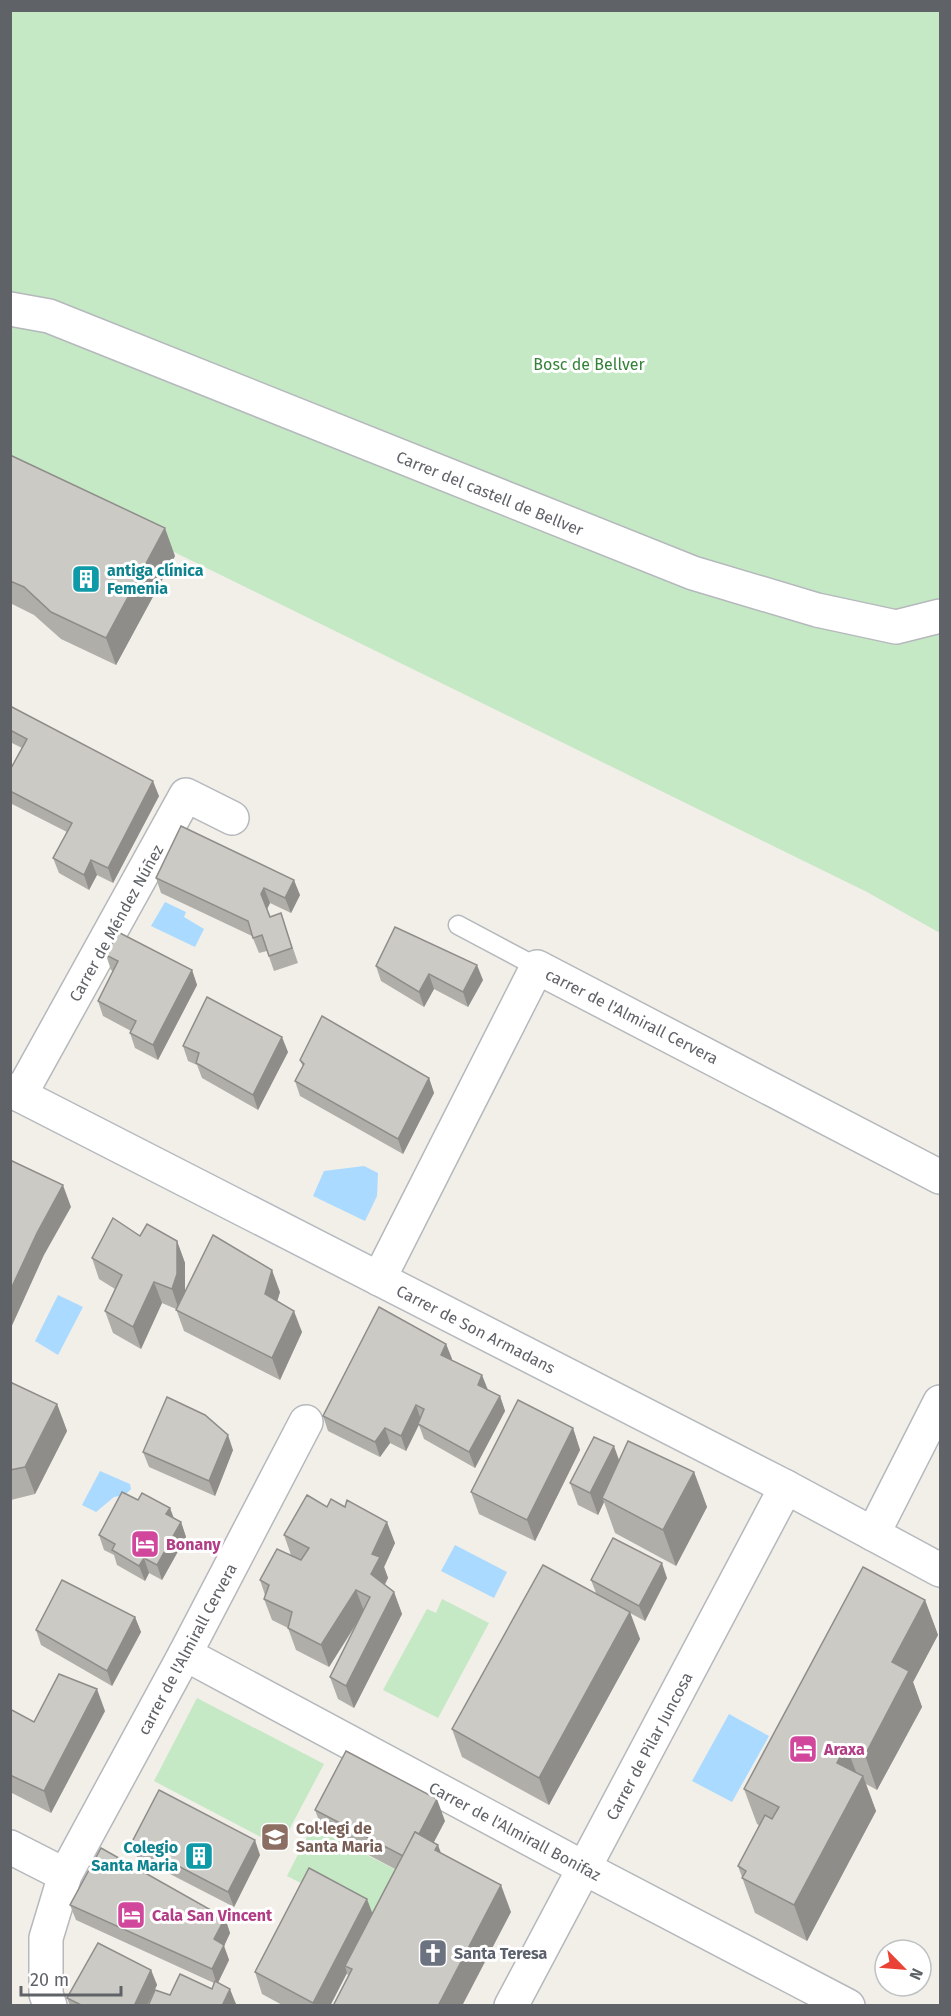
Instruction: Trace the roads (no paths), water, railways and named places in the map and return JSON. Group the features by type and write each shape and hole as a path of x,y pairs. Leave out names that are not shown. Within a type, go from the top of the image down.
{"street":[{"name":"Carrer del castell de Bellver","path":"10,309 50,316 693,573 817,610 896,627 940,616"},
{"path":"10,324 50,316"},
{"name":"Carrer de Méndez Núñez","path":"15,1092 186,795 232,818"},
{"name":"carrer de l'Almirall Cervera","path":"380,1279 537,967 940,1176"},
{"name":"Carrer de Son Armadans","path":"15,1092 786,1487 940,1570"},
{"path":"873,1534 940,1402"},
{"name":"carrer de l'Almirall Cervera","path":"50,2006 46,1994 46,1938 65,1875 185,1654 306,1422"},
{"name":"Carrer de Pilar Juncosa","path":"511,2006 786,1487"},
{"name":"Carrer de l'Almirall Bonifaz","path":"185,1654 584,1868 848,2006"},
{"path":"10,1846 65,1875"}],"lane":[{"path":"458,925 537,967"}],"water":[{"path":"165,902 186,912 184,917 204,929 195,947 151,926"},
{"path":"364,1166 378,1173 377,1196 365,1221 313,1196 324,1171"},
{"path":"58,1295 83,1307 58,1355 35,1341"},
{"path":"100,1471 130,1484 131,1489 125,1495 114,1497 96,1512 82,1505"},
{"path":"455,1545 507,1572 494,1598 441,1571"},
{"path":"729,1714 769,1736 732,1802 692,1781"}],"place":[{"name":"antiga clínica Femenia","path":"86,579"},
{"name":"Bonany","path":"145,1544"},
{"name":"Araxa","path":"803,1749"},
{"name":"Col·legi de Santa Maria","path":"275,1837"},
{"name":"Colegio Santa Maria","path":"199,1856"},
{"name":"Cala San Vincent","path":"131,1915"},
{"name":"Santa Teresa","path":"433,1953"}],"park label":[{"name":"Bosc de Bellver","path":"589,364"}]}
